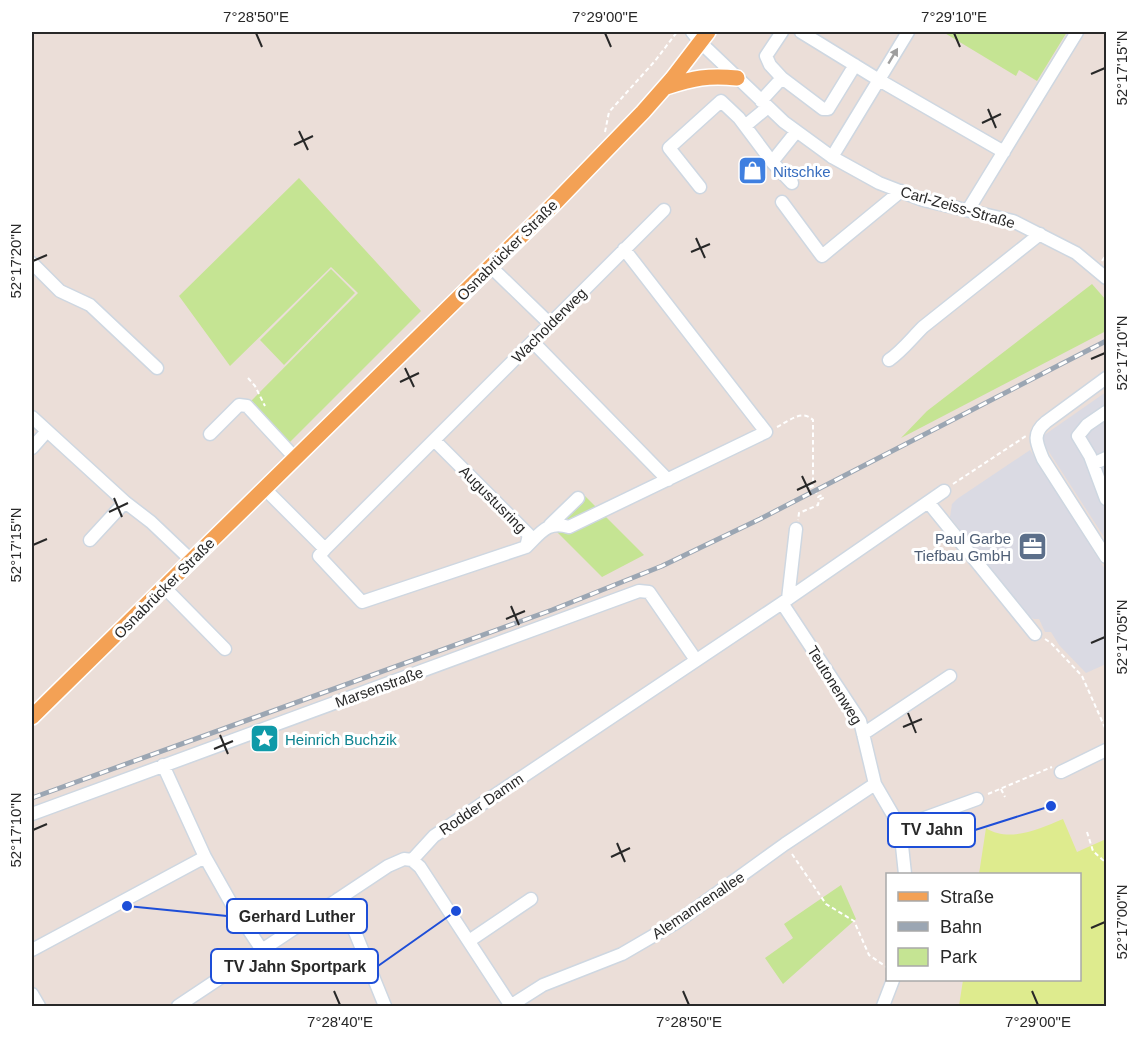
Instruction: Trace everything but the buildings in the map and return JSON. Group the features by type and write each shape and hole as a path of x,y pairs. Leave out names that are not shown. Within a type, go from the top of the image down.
{"main road":[{"name":"Osnabrücker Straße","path":"32,717 243,507 296,459 644,112 666,87 700,35"},
{"path":"666,87 693,78 713,75 737,78"}],"street":[{"path":"782,32 766,57 770,65 782,78 823,109 828,109 855,65"},
{"path":"801,32 1004,152"},
{"path":"832,157 908,32"},
{"path":"968,210 1077,32"},
{"name":"Carl-Zeiss-Straße","path":"700,35 737,78 764,104 796,132 832,157 879,183 923,200 1013,221 1076,253 1107,278"},
{"path":"745,126 782,78"},
{"path":"700,188 669,148 722,101 792,183"},
{"path":"772,162 796,132"},
{"path":"782,202 822,256 901,191"},
{"name":"Wacholderweg","path":"435,441 664,210"},
{"path":"889,360 903,350 923,327 1040,234"},
{"path":"550,525 559,524 568,527 603,512 766,432 624,249"},
{"path":"32,263 60,291 90,305 157,368"},
{"path":"490,267 550,324"},
{"path":"533,342 668,480"},
{"path":"1107,378 1038,428 1036,435 1043,459 1107,557"},
{"path":"210,434 238,405 247,406 296,459"},
{"path":"1107,412 1087,425 1078,436 1093,464 1107,499"},
{"path":"32,417 191,560"},
{"path":"32,448 47,431"},
{"path":"325,549 435,441"},
{"name":"Augustusring","path":"265,489 325,549 319,556 363,602 526,547 529,535 435,441"},
{"path":"1093,464 1107,458"},
{"name":"Rodder Damm","path":"178,1006 195,1002 262,950 395,862 404,859 412,860 434,836 785,601 944,491"},
{"path":"526,547 578,498"},
{"path":"90,540 125,502"},
{"path":"928,502 1035,634"},
{"path":"785,601 796,529"},
{"path":"164,587 225,649"},
{"name":"Marsenstraße","path":"32,814 639,591 649,592 696,660"},
{"name":"Teutonenweg","path":"785,601 861,721 875,784 900,827 904,873"},
{"path":"863,734 950,676"},
{"path":"1061,772 1107,750"},
{"path":"163,765 206,857 231,903 262,950"},
{"name":"Alemannenallee","path":"511,1006 543,985 622,954 677,922 785,844 875,784"},
{"path":"900,827 977,799"},
{"path":"32,950 206,857"},
{"path":"412,860 420,867 511,1006"},
{"path":"338,899 355,932 384,1006"},
{"path":"469,941 531,899"},
{"path":"883,1006 893,981"},
{"path":"32,994 39,1006"}],"path":[{"path":"603,141 609,112 655,61 677,32"},
{"path":"766,432 802,414 808,415 813,420 813,484 808,486 809,488 813,486 818,497 822,495 823,498 819,500 818,505 799,513 796,529"},
{"path":"944,491 1018,441"},
{"path":"1035,634 1051,643 1082,676 1107,730"},
{"path":"977,799 1054,766 1061,772"},
{"path":"1001,789 1005,797"},
{"path":"1087,832 1093,851 1107,862"},
{"path":"785,844 826,903 854,921 869,955 886,967"}],"shaded area":[{"path":"1106,392 1106,540 1040,438"},
{"name":"Paul Garbe Tiefbau GmbH","path":"1030,450 1106,571 1106,664 1086,673 1059,645 1051,632 1045,632 1039,619 1028,616 950,517 952,504 957,499"}],"green space":[{"path":"943,32 1067,32 1037,81 1019,70 1016,76"},
{"path":"299,178 421,311 287,445 250,402 358,293 331,267 230,366 179,296"},
{"path":"331,269 355,293 284,365 260,340"},
{"path":"1092,284 1106,300 1106,331 901,438 927,411"},
{"path":"580,491 644,555 602,577 548,523"},
{"path":"1063,819 1077,852 1106,839 1106,1006 959,1006 963,981 1081,981 1081,873 979,873 986,828 1004,834 1034,830"},
{"path":"841,885 856,919 783,984 765,958 793,938 784,924"}],"railway":[{"path":"32,798 552,610 662,566 760,519 1106,341"}],"place":[{"name":"Nitschke","path":"752,171"},
{"name":"Paul Garbe Tiefbau GmbH","path":"1032,547"},
{"name":"Heinrich Buchzik","path":"264,739"},
{"name":"TV Jahn","path":"1051,806"},
{"name":"Gerhard Luther","path":"127,906"},
{"name":"TV Jahn Sportpark","path":"456,911"}]}
